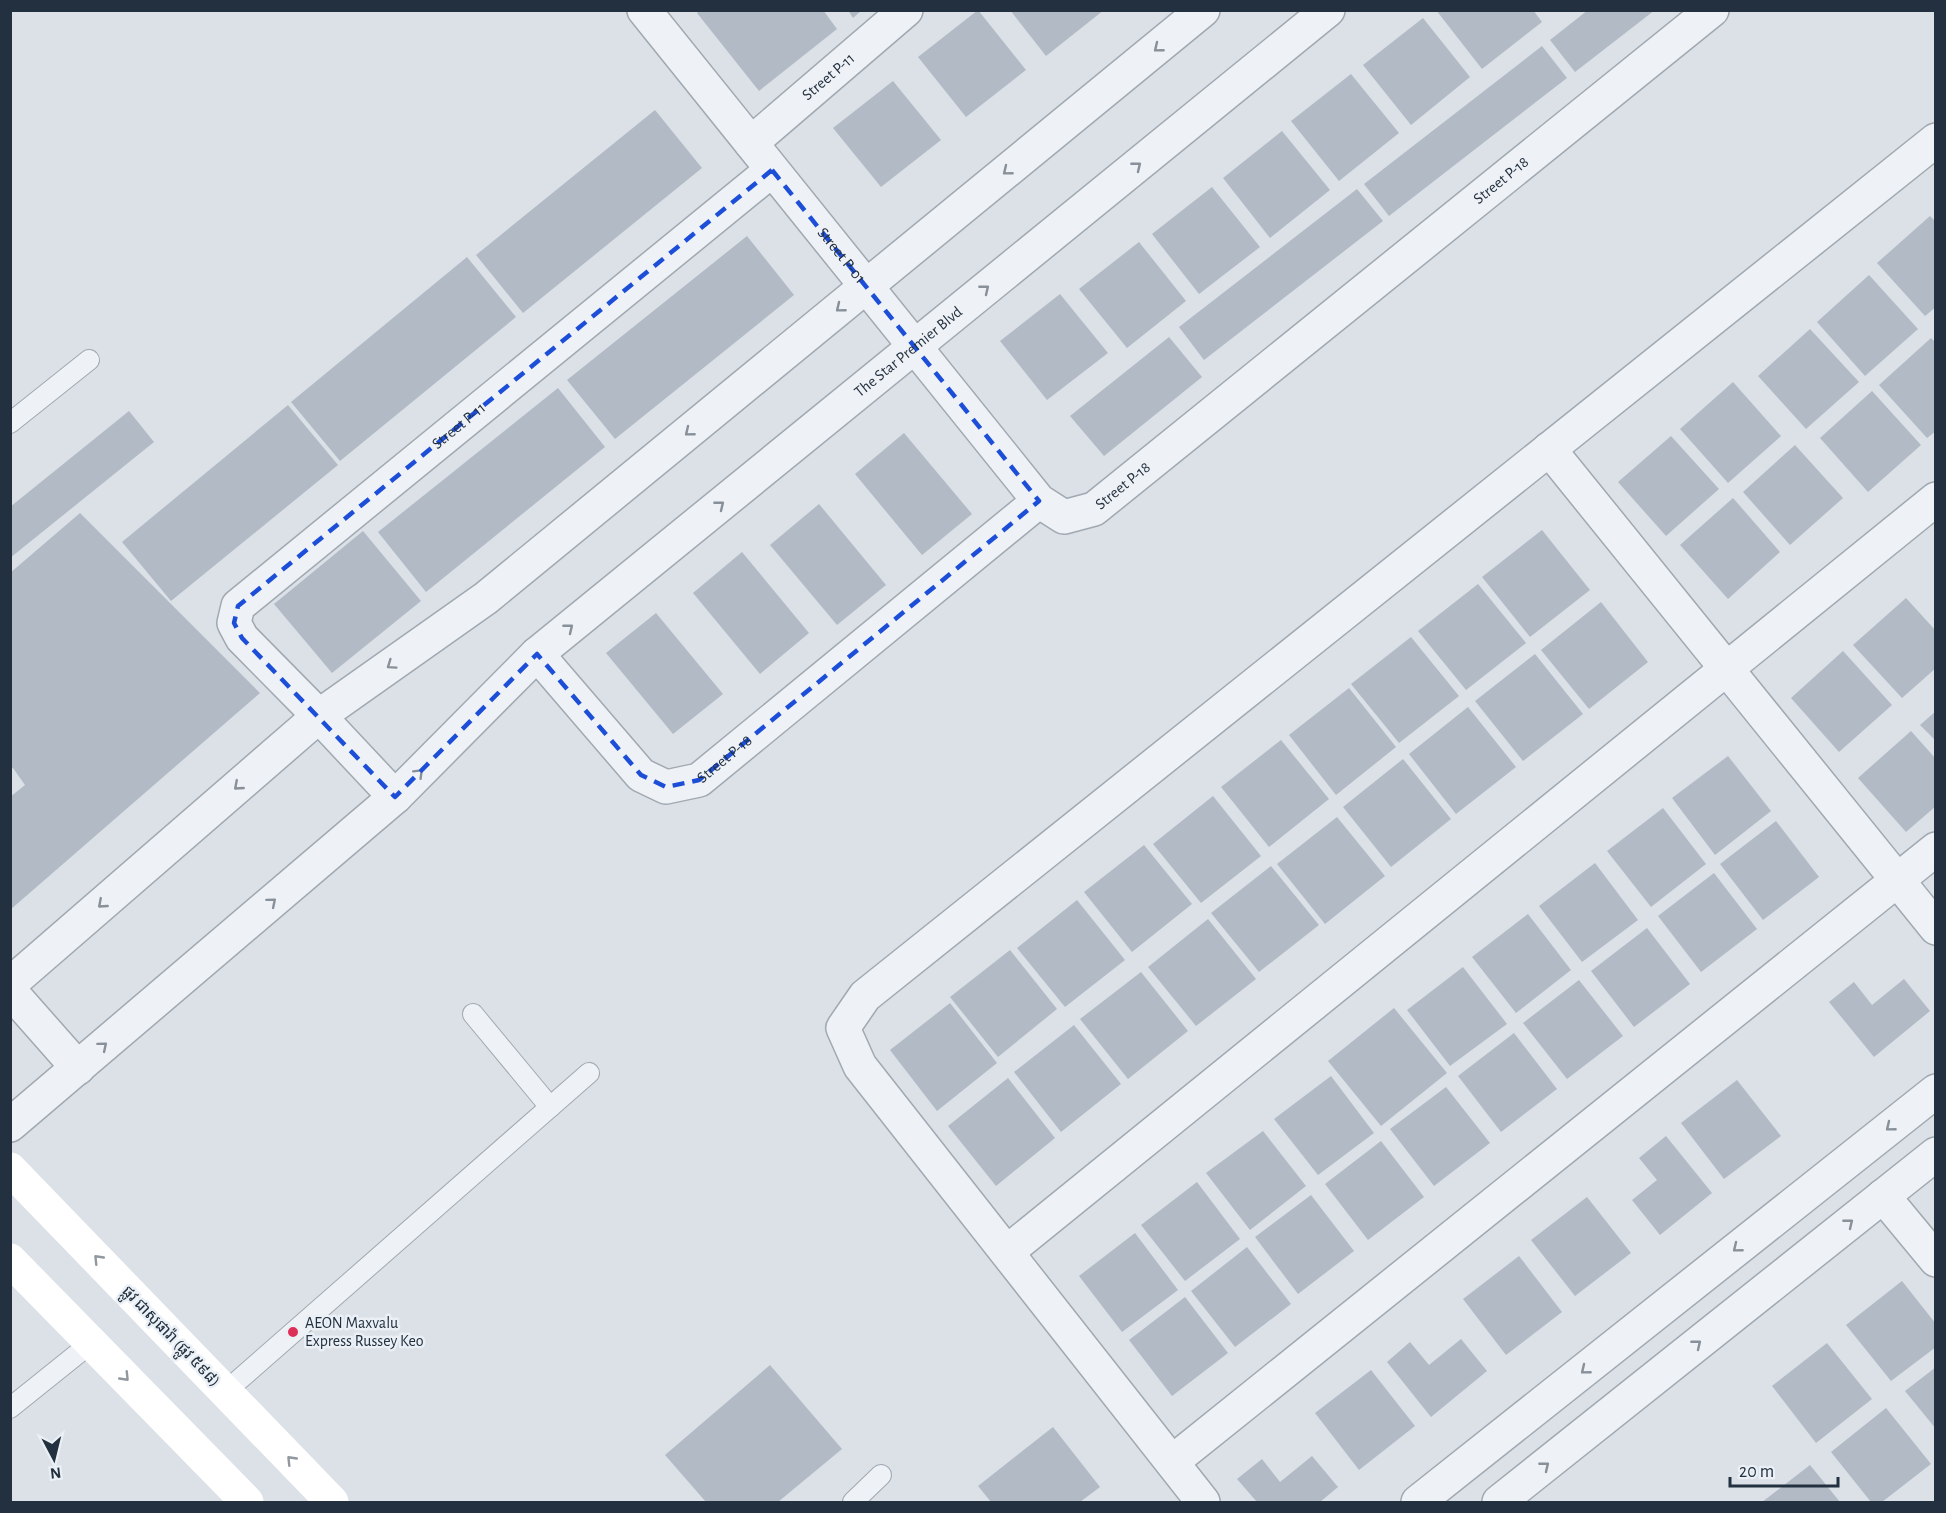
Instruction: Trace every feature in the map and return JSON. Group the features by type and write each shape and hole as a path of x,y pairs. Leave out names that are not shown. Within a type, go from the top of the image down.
{"main road":[{"name":"ផ្លូវ ជាសុផារ៉ា (ផ្លូវ ៥៩៨)","path":"10,1169 332,1503"},
{"path":"10,1260 247,1503"}],"street":[{"name":"Street P-01","path":"644,10 1039,501"},
{"name":"Street P-11","path":"751,143 906,10"},
{"path":"10,984 311,708 439,631 486,598 1203,10"},
{"name":"The Star Premier Blvd","path":"10,1125 395,797 537,654 1328,10"},
{"name":"Street P-18","path":"537,654 641,775 666,787 699,780 1039,501 1064,517 1094,509 1712,10"},
{"path":"1203,1503 860,1066 843,1028 866,996 1935,140"},
{"name":"Street P-11","path":"395,797 242,639 234,623 238,606 772,170"},
{"path":"1549,449 1935,928"},
{"path":"1007,1252 1935,499"},
{"path":"1172,1462 1935,849"},
{"path":"10,991 78,1068"},
{"path":"1418,1503 1935,1091"},
{"path":"1499,1503 1935,1154"},
{"path":"1883,1196 1935,1260"}],"lane":[{"path":"10,423 89,360"},
{"path":"473,1014 550,1107"},
{"path":"225,1392 589,1074"},
{"path":"10,1408 91,1343"},
{"path":"853,1503 881,1475"}],"highlighted area":[{"path":"772,170 1039,501 699,780 666,787 641,775 537,654 395,797 242,638 234,623 238,606"}],"building":[{"path":"700,10 823,10 837,29 759,91 697,13"},
{"path":"848,10 862,10 853,18"},
{"path":"978,10 1026,70 966,117 918,57"},
{"path":"1010,10 1104,10 1046,56"},
{"path":"1436,10 1533,10 1542,22 1482,69"},
{"path":"1588,10 1655,10 1575,72 1550,40"},
{"path":"1423,18 1470,77 1411,125 1363,65"},
{"path":"1542,46 1567,78 1389,216 1364,184"},
{"path":"1351,74 1399,133 1339,181 1291,121"},
{"path":"893,81 941,140 881,187 833,128"},
{"path":"655,110 702,168 523,313 476,255"},
{"path":"1282,131 1330,190 1270,238 1223,178"},
{"path":"1212,187 1260,247 1199,294 1152,234"},
{"path":"1357,189 1383,221 1204,360 1179,327"},
{"path":"1930,216 1936,222 1936,307 1925,316 1877,263"},
{"path":"747,236 794,295 615,439 567,380"},
{"path":"1139,242 1186,301 1127,348 1079,289"},
{"path":"467,257 516,317 340,461 291,402"},
{"path":"1869,275 1918,329 1865,376 1817,322"},
{"path":"1060,294 1108,353 1047,400 1000,341"},
{"path":"1810,329 1859,382 1806,429 1758,376"},
{"path":"1169,337 1202,377 1104,456 1070,416"},
{"path":"1931,338 1936,343 1936,431 1927,438 1879,385"},
{"path":"1733,382 1781,436 1728,483 1680,429"},
{"path":"558,388 605,447 426,592 378,532"},
{"path":"1872,391 1921,445 1868,492 1820,438"},
{"path":"288,405 338,465 171,601 122,542"},
{"path":"129,411 154,442 10,558 10,507"},
{"path":"904,433 972,514 922,555 855,474"},
{"path":"1671,436 1719,489 1666,536 1618,482"},
{"path":"1795,445 1843,498 1790,545 1743,492"},
{"path":"1733,498 1780,552 1728,599 1680,545"},
{"path":"819,504 886,585 837,625 770,545"},
{"path":"80,513 260,693 10,910 10,797 25,785 13,768 10,770 10,573"},
{"path":"1542,530 1590,590 1530,637 1482,577"},
{"path":"363,531 421,601 332,673 274,604"},
{"path":"742,552 809,633 760,674 693,593"},
{"path":"1478,584 1526,643 1466,690 1418,631"},
{"path":"1906,598 1936,631 1936,668 1902,698 1853,645"},
{"path":"1601,602 1648,662 1589,709 1541,650"},
{"path":"656,613 723,694 673,734 606,653"},
{"path":"1411,637 1459,696 1399,743 1351,684"},
{"path":"1843,651 1892,705 1839,752 1791,698"},
{"path":"1535,654 1583,714 1523,761 1475,701"},
{"path":"1349,688 1396,747 1336,795 1289,735"},
{"path":"1468,707 1516,767 1456,814 1409,754"},
{"path":"1936,711 1936,741 1920,725"},
{"path":"1911,731 1936,759 1936,806 1906,832 1858,778"},
{"path":"1281,740 1329,799 1269,847 1221,787"},
{"path":"1728,756 1771,811 1715,855 1672,798"},
{"path":"1403,759 1451,819 1391,867 1343,807"},
{"path":"1213,796 1261,856 1201,903 1153,844"},
{"path":"1663,808 1706,864 1651,907 1607,851"},
{"path":"1337,817 1385,876 1325,924 1277,864"},
{"path":"1776,821 1819,877 1763,920 1720,864"},
{"path":"1144,845 1192,904 1132,952 1084,892"},
{"path":"1595,863 1638,920 1582,962 1539,906"},
{"path":"1271,866 1319,925 1259,972 1211,913"},
{"path":"1714,873 1757,929 1701,972 1658,916"},
{"path":"1077,900 1125,960 1065,1007 1017,948"},
{"path":"1528,914 1571,970 1516,1013 1472,957"},
{"path":"1208,919 1256,979 1196,1026 1148,967"},
{"path":"1647,928 1690,984 1634,1027 1591,971"},
{"path":"1010,950 1057,1009 998,1057 950,997"},
{"path":"1463,967 1507,1024 1450,1066 1407,1010"},
{"path":"1141,972 1188,1031 1128,1079 1080,1019"},
{"path":"1904,979 1930,1011 1874,1057 1829,1002 1854,982 1872,1005"},
{"path":"1579,980 1623,1036 1567,1079 1523,1023"},
{"path":"950,1003 997,1063 937,1111 890,1050"},
{"path":"1394,1008 1447,1073 1381,1126 1328,1061"},
{"path":"1074,1025 1121,1084 1061,1132 1014,1072"},
{"path":"1514,1033 1557,1089 1501,1132 1458,1076"},
{"path":"1331,1076 1374,1133 1318,1175 1274,1119"},
{"path":"1008,1078 1055,1138 996,1186 948,1126"},
{"path":"1737,1080 1781,1136 1724,1179 1681,1123"},
{"path":"1446,1087 1490,1143 1434,1186 1390,1129"},
{"path":"1263,1131 1306,1186 1250,1230 1206,1173"},
{"path":"1666,1136 1712,1193 1660,1235 1632,1200 1657,1180 1639,1158"},
{"path":"1381,1141 1424,1197 1368,1240 1325,1184"},
{"path":"1197,1182 1240,1239 1185,1281 1141,1225"},
{"path":"1311,1195 1354,1251 1298,1294 1255,1237"},
{"path":"1587,1197 1631,1253 1575,1296 1531,1240"},
{"path":"1135,1233 1178,1290 1122,1332 1079,1276"},
{"path":"1247,1247 1291,1304 1235,1347 1191,1291"},
{"path":"1519,1256 1562,1312 1506,1355 1463,1299"},
{"path":"1902,1281 1936,1324 1936,1347 1891,1381 1846,1325"},
{"path":"1185,1297 1228,1353 1172,1396 1129,1340"},
{"path":"1461,1339 1487,1371 1431,1417 1387,1362 1410,1342 1429,1365"},
{"path":"1827,1343 1872,1399 1816,1443 1772,1386"},
{"path":"770,1365 842,1449 778,1502 706,1502 665,1455"},
{"path":"1936,1367 1936,1429 1905,1391"},
{"path":"1371,1370 1415,1426 1359,1470 1315,1413"},
{"path":"1886,1408 1931,1464 1882,1502 1871,1502 1831,1452"},
{"path":"1053,1427 1100,1487 1080,1502 991,1502 978,1486"},
{"path":"1312,1456 1338,1487 1320,1502 1257,1502 1237,1479 1262,1459 1280,1482"},
{"path":"1810,1465 1840,1502 1762,1502"}],"place":[{"name":"AEON Maxvalu Express Russey Keo","path":"293,1332"}]}
